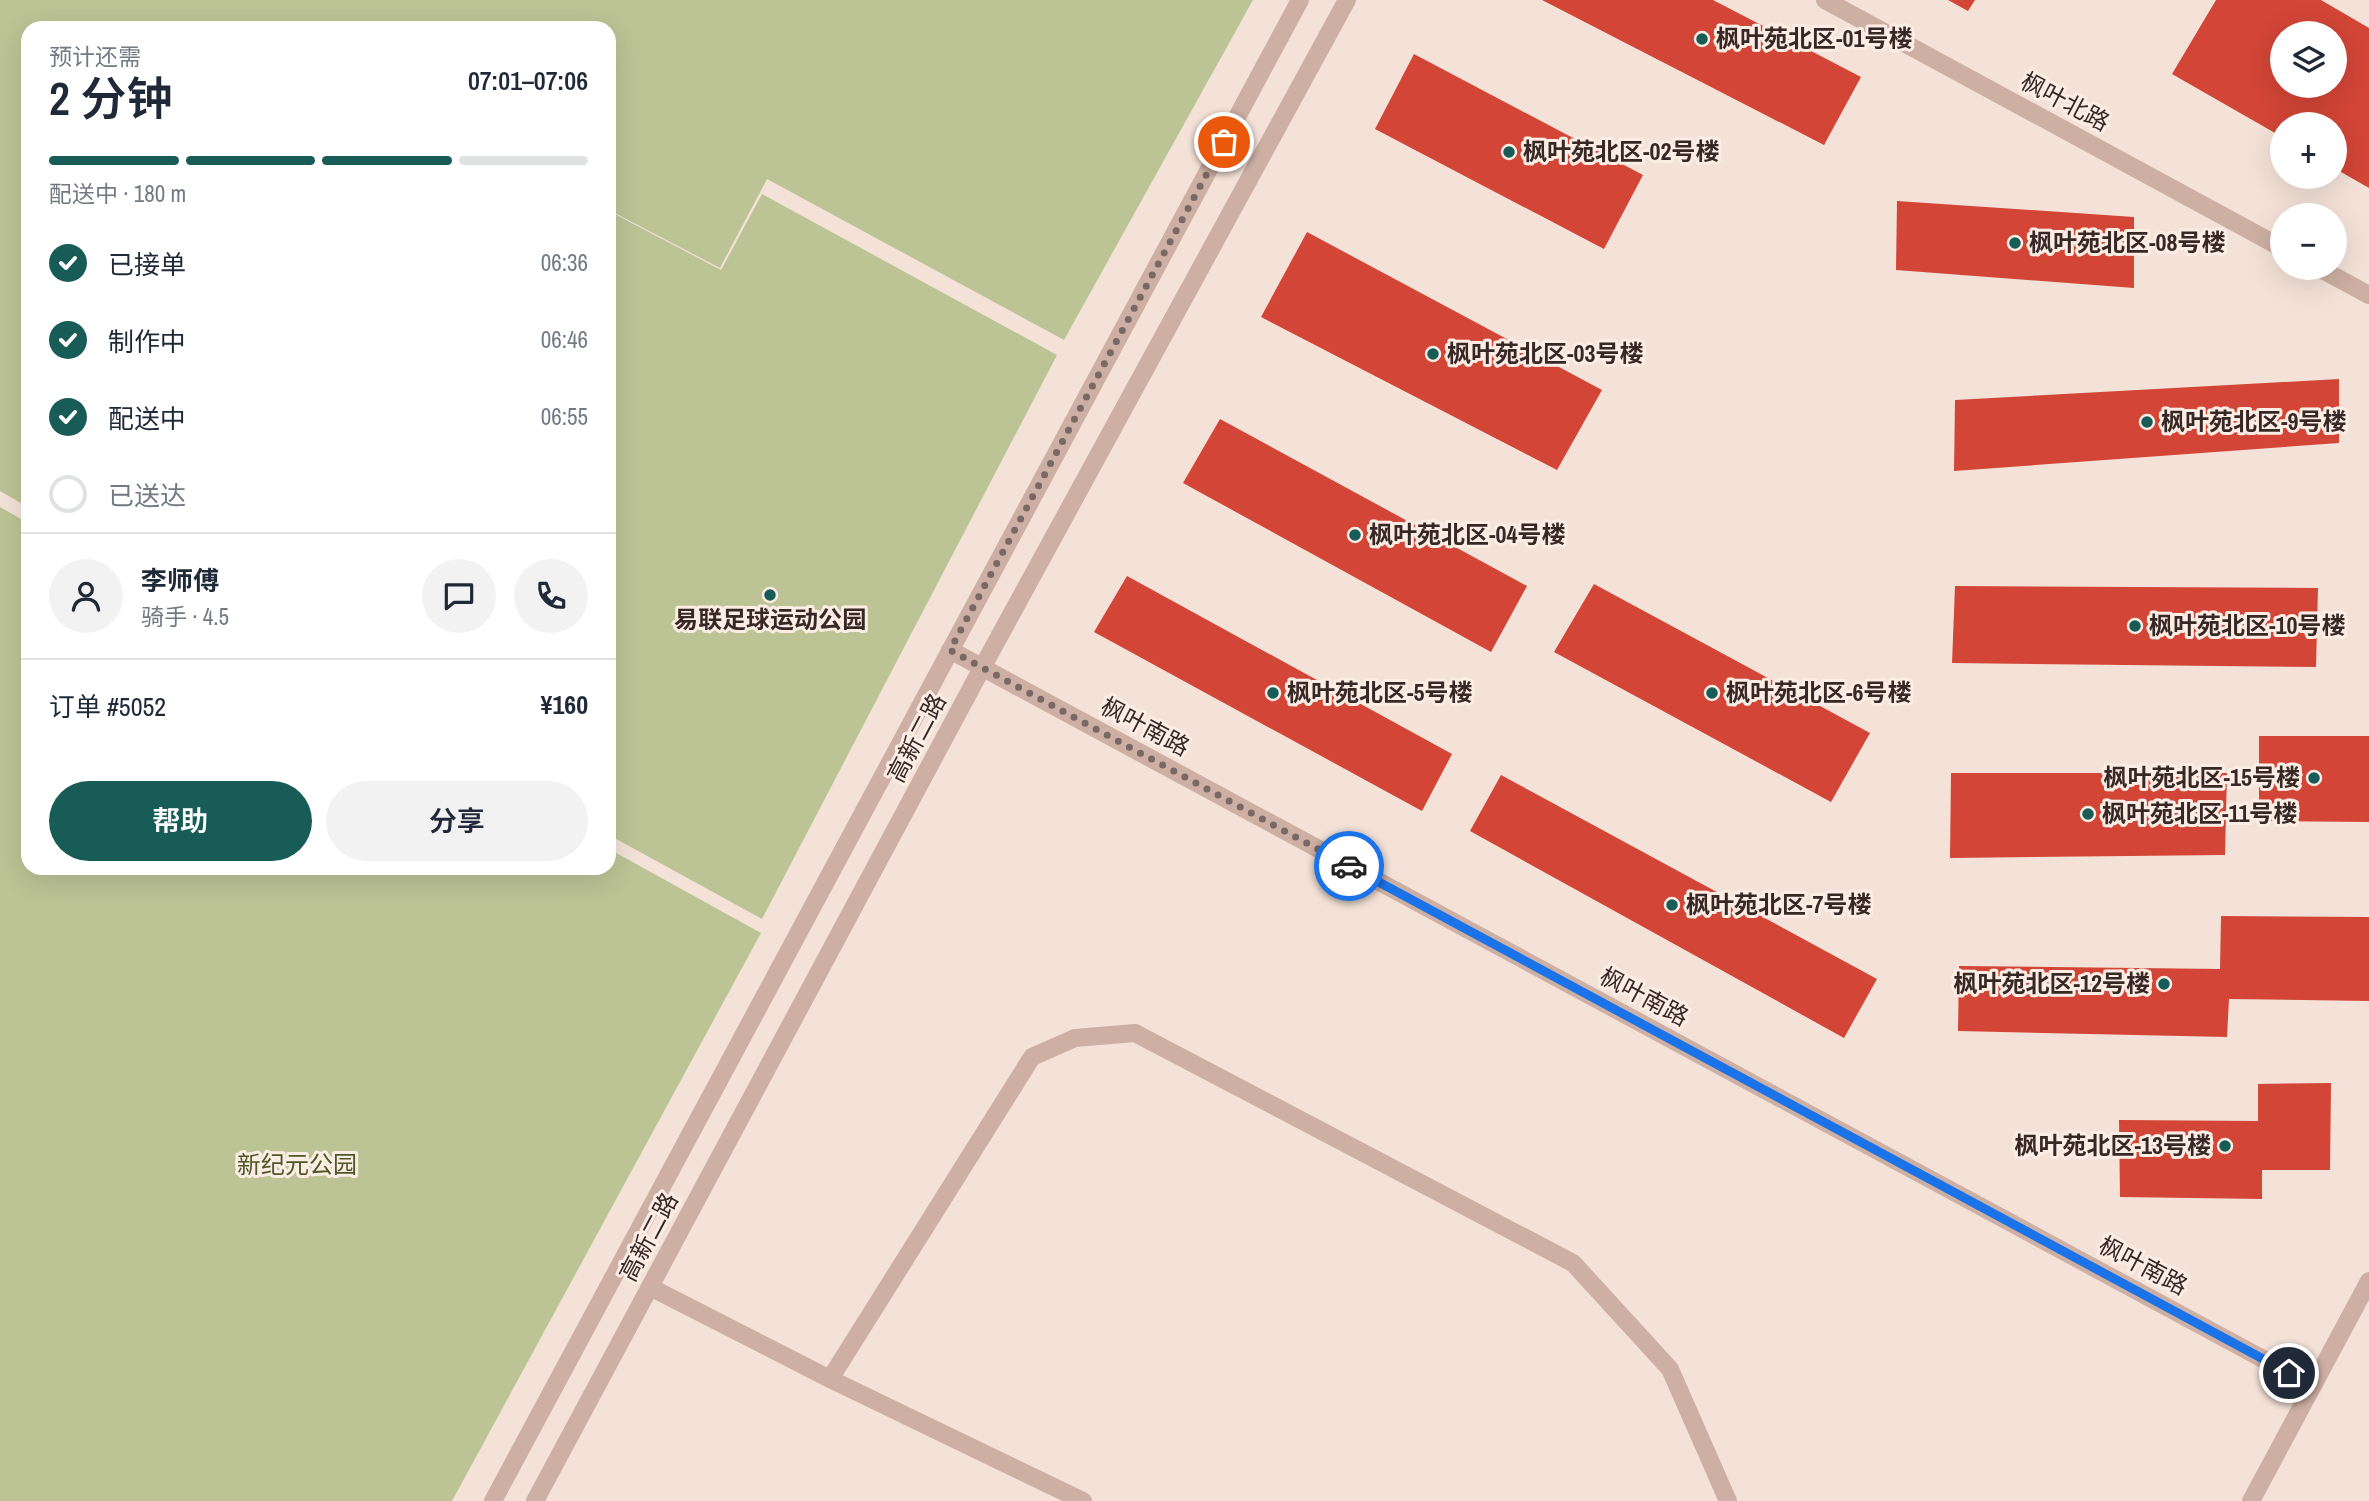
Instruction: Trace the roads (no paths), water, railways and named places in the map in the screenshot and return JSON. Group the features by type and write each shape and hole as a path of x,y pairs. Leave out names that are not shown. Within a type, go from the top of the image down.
{"street":[{"name":"高新二路","path":"493,1501 1300,0"},
{"name":"高新二路","path":"535,1501 982,668 1347,0"},
{"name":"枫叶北路","path":"1825,0 2270,241"},
{"path":"2341,280 2369,295"},
{"name":"枫叶南路","path":"950,650 2314,1386"},
{"path":"831,1379 1032,1057 1075,1038 1135,1033 1573,1263 1670,1369 1728,1501"},
{"path":"2251,1501 2369,1281"},
{"path":"650,1287 831,1379 1083,1501"}],"place":[{"name":"枫叶苑北区-01号楼","path":"1702,39"},
{"name":"枫叶苑北区-02号楼","path":"1509,152"},
{"name":"枫叶苑北区-08号楼","path":"2015,243"},
{"name":"枫叶苑北区-03号楼","path":"1433,354"},
{"name":"枫叶苑北区-9号楼","path":"2147,422"},
{"name":"枫叶苑北区-04号楼","path":"1355,535"},
{"name":"易联足球运动公园","path":"770,595"},
{"name":"枫叶苑北区-10号楼","path":"2135,626"},
{"name":"枫叶苑北区-5号楼","path":"1273,693"},
{"name":"枫叶苑北区-6号楼","path":"1712,693"},
{"name":"枫叶苑北区-15号楼","path":"2314,778"},
{"name":"枫叶苑北区-11号楼","path":"2088,814"},
{"name":"枫叶苑北区-7号楼","path":"1672,905"},
{"name":"枫叶苑北区-12号楼","path":"2164,984"},
{"name":"枫叶苑北区-13号楼","path":"2225,1146"}],"park label":[{"name":"新纪元公园","path":"297,1165"}]}
